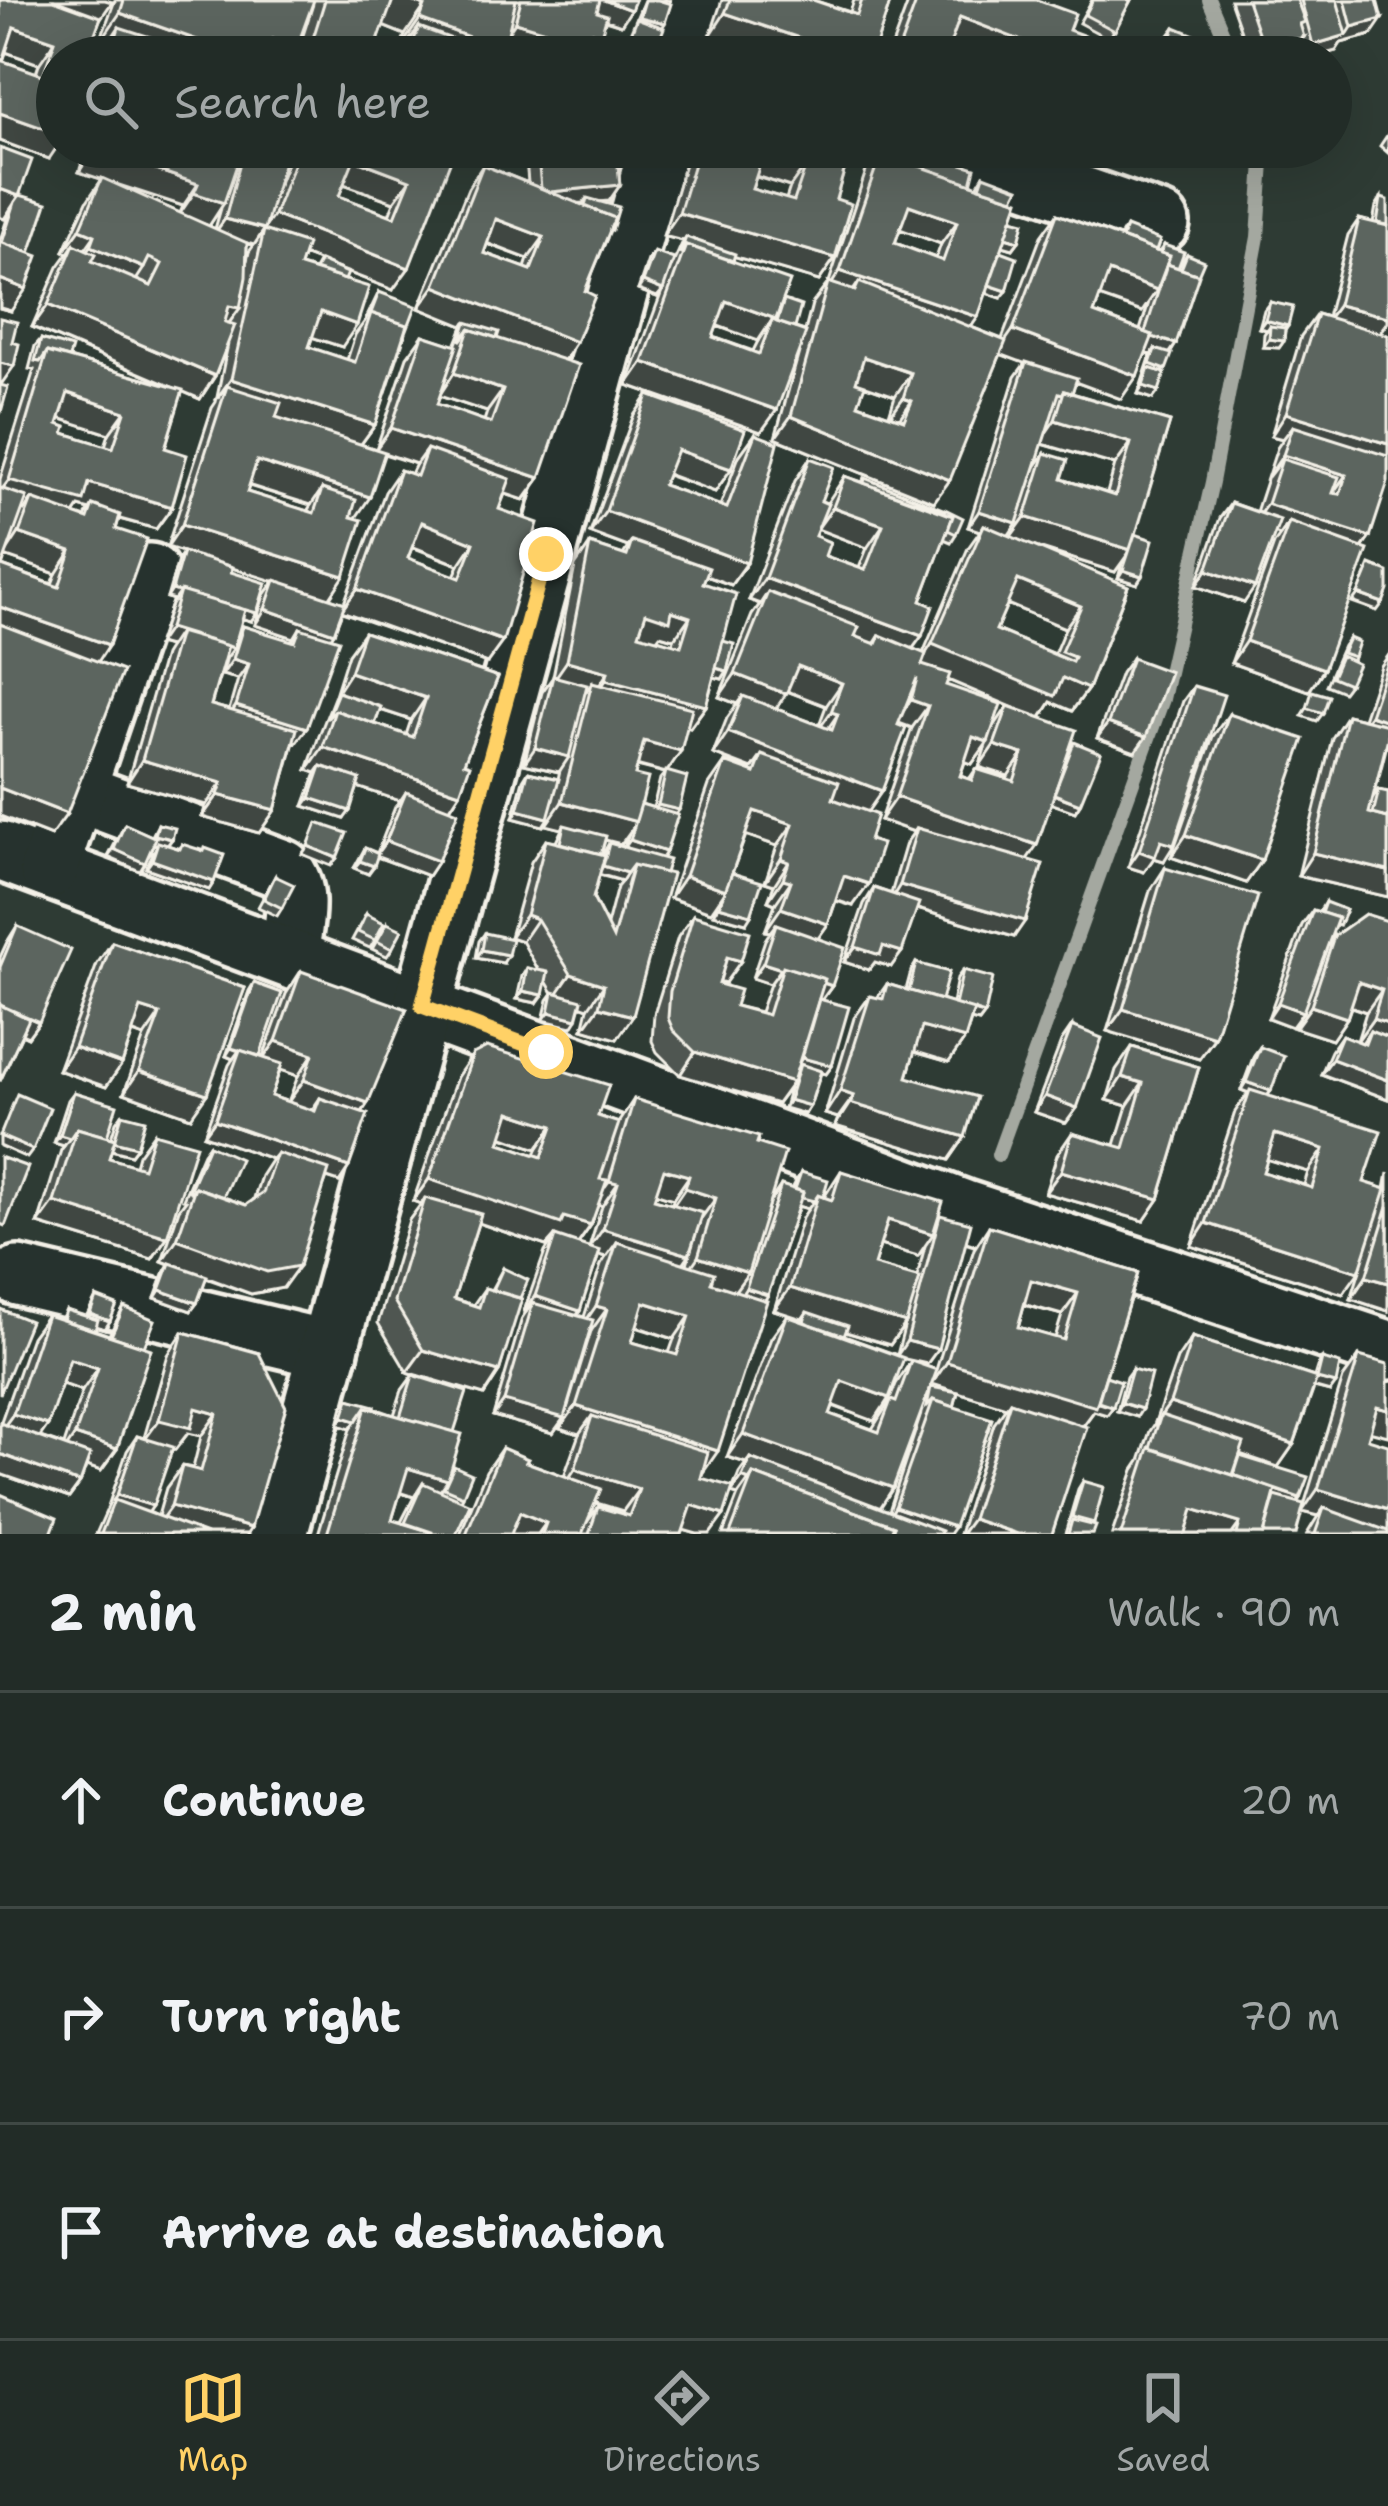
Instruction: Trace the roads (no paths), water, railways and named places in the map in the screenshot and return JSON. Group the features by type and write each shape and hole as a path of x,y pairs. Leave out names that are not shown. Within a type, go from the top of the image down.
{"street":[{"path":"687,36 696,0"},
{"path":"278,1534 652,168"},
{"path":"1002,168 1160,223"},
{"path":"150,573 77,791 24,860 962,1209 1388,1350"},
{"path":"77,791 283,869 296,895 289,957"},
{"path":"18,1276 329,1350"}],"waterway":[{"path":"1209,0 1224,36"},
{"path":"998,1155 1163,699 1212,482 1258,237 1263,168"}]}
